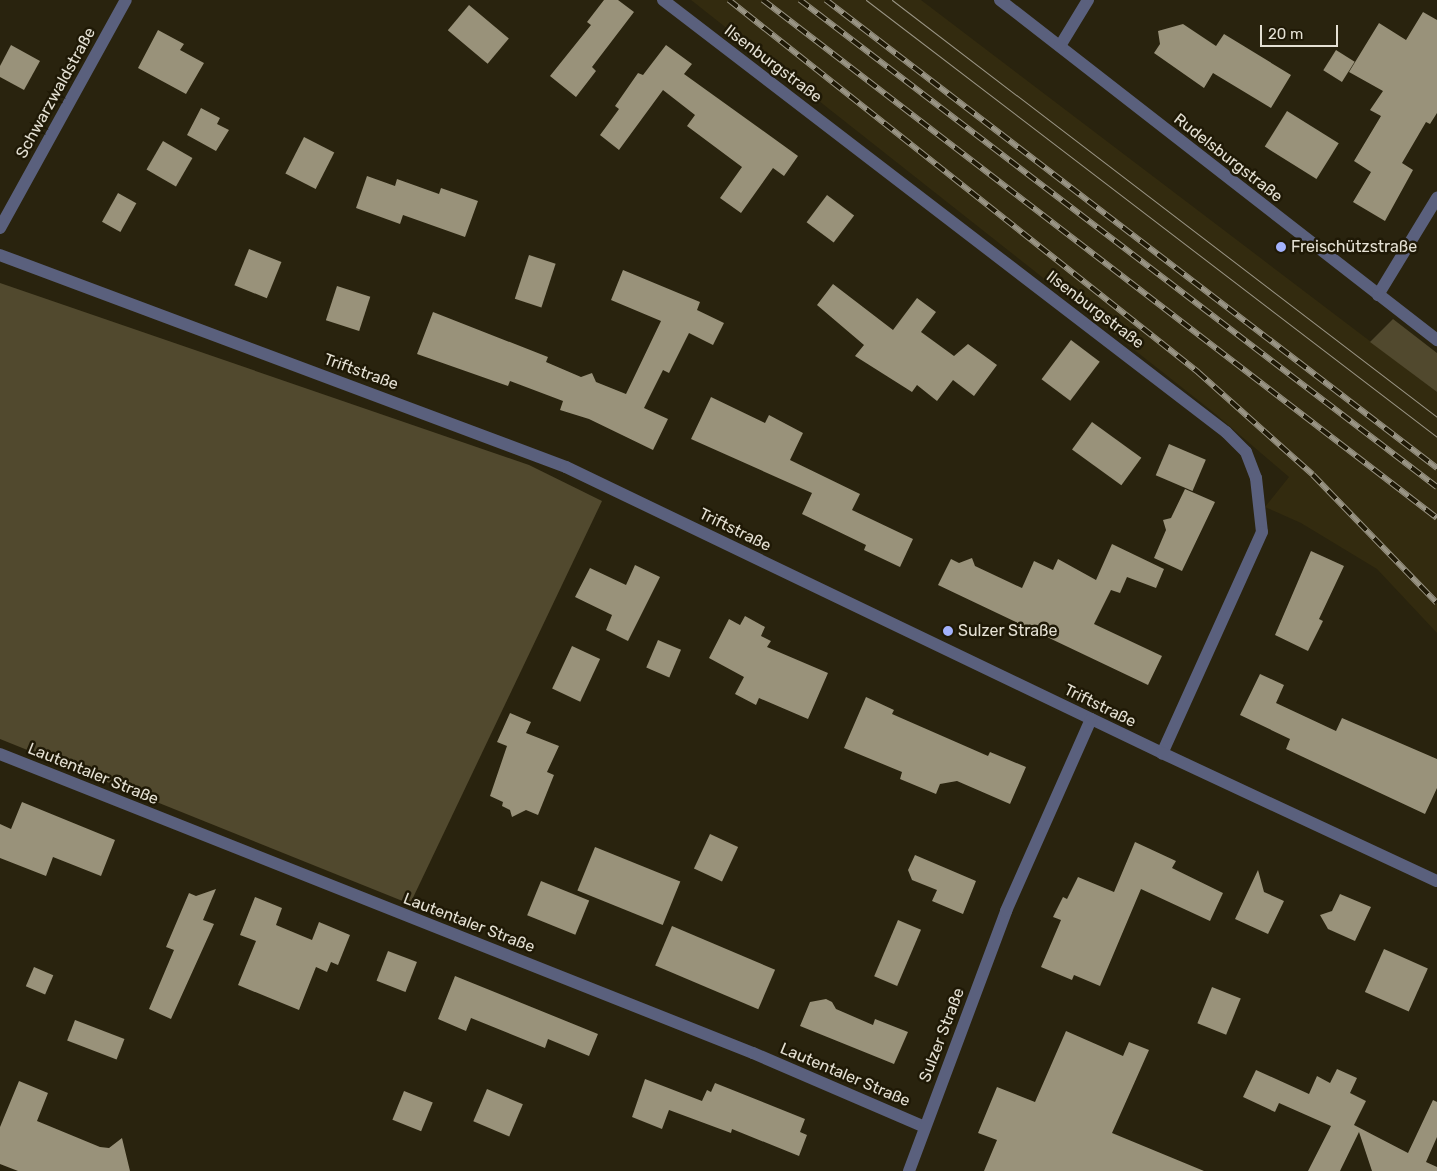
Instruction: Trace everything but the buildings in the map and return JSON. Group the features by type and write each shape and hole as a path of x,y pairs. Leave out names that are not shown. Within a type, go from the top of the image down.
{"street":[{"name":"Schwarzwaldstraße","path":"0,228 126,0"},
{"name":"Ilsenburgstraße","path":"663,0 1226,432 1246,452 1256,478 1262,532 1162,753"},
{"name":"Rudelsburgstraße","path":"1000,0 1437,340"},
{"path":"1060,46 1088,0"},
{"path":"1378,295 1437,198"},
{"name":"Triftstraße","path":"0,255 566,467 1162,753 1437,881"},
{"name":"Sulzer Straße","path":"909,1171 1006,910 1091,719"},
{"name":"Lautentaler Straße","path":"0,754 753,1053 925,1127"}],"shaded area":[{"path":"691,0 921,0 1437,392 1437,633 1377,569 1301,523 1265,507 1289,477 1213,412"},
{"path":"0,283 529,465 602,501 410,904 0,739"},
{"path":"1393,319 1437,353 1437,392 1370,342"}],"tram line":[{"path":"866,0 1437,437"},
{"path":"892,0 1437,417"}],"railway":[{"path":"729,0 1198,372 1313,475 1437,603"},
{"path":"763,0 1437,518"},
{"path":"800,0 1437,487"},
{"path":"826,0 1437,468"}],"place":[{"name":"Freischützstraße","path":"1281,247"},
{"name":"Sulzer Straße","path":"948,631"}]}
